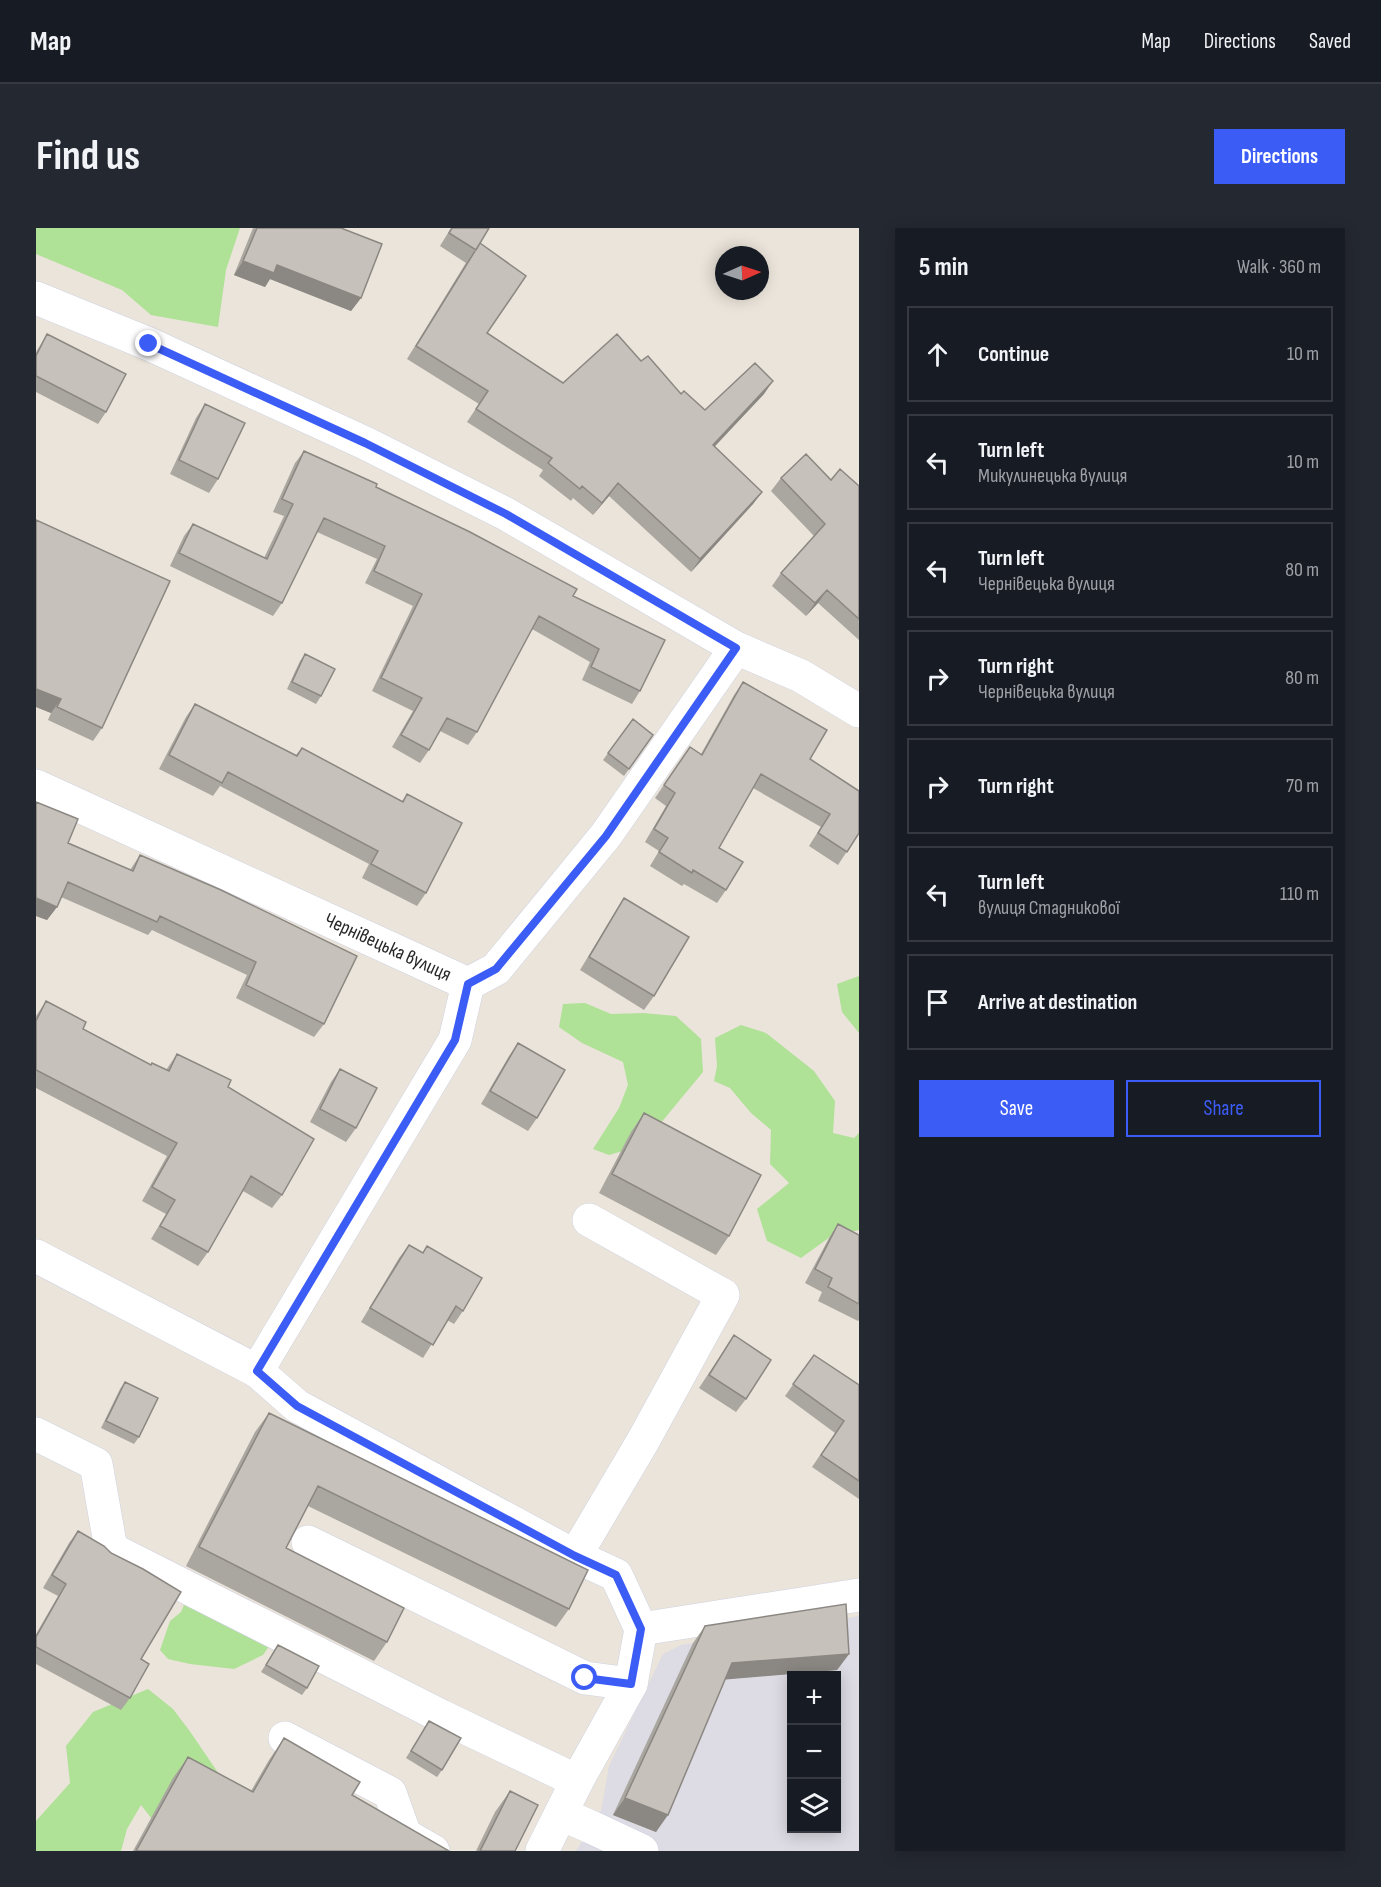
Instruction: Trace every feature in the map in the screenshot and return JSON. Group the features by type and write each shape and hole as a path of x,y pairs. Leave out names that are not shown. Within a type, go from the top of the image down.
{"street":[{"path":"36,298 149,344 365,443 506,514 736,648 801,676 859,711"},
{"path":"468,984 496,969 606,836 736,648"},
{"name":"Чернівецька вулиця","path":"36,786 468,984 455,1040 257,1371"},
{"path":"575,1556 643,1441 723,1295 589,1220"},
{"path":"36,1256 257,1371 297,1406 575,1556 616,1575 641,1629 631,1684 577,1781 542,1851"},
{"path":"36,1434 96,1464 111,1549 441,1716 577,1781"},
{"path":"308,1542 585,1678 631,1684"},
{"path":"641,1629 859,1595"},
{"path":"285,1738 390,1793 405,1835 433,1851"},
{"path":"561,1814 642,1851"}],"shaded area":[{"path":"859,1616 859,1851 576,1851 601,1811 609,1766 663,1654 681,1645"}],"green space":[{"path":"36,228 240,228 226,270 218,327 151,315 122,290 36,254"},
{"path":"859,976 859,1033 842,1012 837,984"},
{"path":"585,1003 611,1014 643,1013 676,1016 701,1039 703,1072 655,1130 633,1148 609,1155 593,1149 619,1108 628,1085 623,1062 582,1043 559,1027 563,1004"},
{"path":"741,1025 766,1033 814,1071 835,1101 833,1133 854,1138 859,1133 859,1230 830,1237 801,1258 767,1241 757,1209 789,1183 770,1164 771,1130 751,1113 730,1088 714,1081 717,1066 715,1038"},
{"path":"186,1600 282,1628 263,1655 234,1669 168,1659 160,1650 170,1621 181,1612"},
{"path":"148,1689 173,1709 221,1777 166,1837 141,1805 127,1829 121,1851 36,1851 36,1821 70,1783 66,1746 93,1712"}],"building":[{"path":"257,228 341,228 382,244 361,298 277,265 274,273 243,261"},
{"path":"452,228 489,228 476,250 449,233"},
{"path":"480,243 526,276 487,333 563,383 617,334 641,361 648,356 681,394 684,391 705,410 755,363 773,381 713,445 762,492 700,559 618,483 602,503 582,486 580,489 548,463 552,458 476,409 488,391 416,346"},
{"path":"47,334 126,374 106,412 36,376 36,356"},
{"path":"205,404 245,423 218,479 179,460"},
{"path":"304,451 377,484 376,487 470,532 577,589 573,596 665,640 640,691 591,667 599,649 539,616 477,732 447,718 429,750 401,735 422,698 381,678 422,594 374,571 385,546 324,518 282,603 179,553 193,524 267,559 293,504 282,499"},
{"path":"806,454 831,480 840,469 859,486 859,619 827,590 815,603 781,573 825,524 781,478"},
{"path":"36,520 170,581 102,728 57,707 61,699 36,689"},
{"path":"305,654 335,669 321,696 292,682"},
{"path":"743,682 827,730 810,759 859,791 859,833 847,852 818,833 830,814 761,774 719,848 743,862 726,890 693,870 692,873 659,852 668,838 654,829 675,793 664,785 690,747 702,755"},
{"path":"195,704 297,756 302,748 403,802 407,794 462,823 426,893 371,864 378,851 228,772 222,783 169,755"},
{"path":"633,719 653,735 629,769 608,753"},
{"path":"36,802 78,819 68,843 133,871 140,855 221,890 357,956 324,1024 246,985 256,962 160,916 157,922 68,882 57,907 36,898"},
{"path":"624,898 689,937 654,996 589,957"},
{"path":"46,1001 86,1022 83,1029 151,1065 152,1063 169,1071 177,1054 231,1080 228,1087 314,1139 282,1195 251,1176 208,1252 160,1226 175,1200 152,1187 177,1143 36,1070 36,1021"},
{"path":"518,1043 565,1070 537,1118 490,1091"},
{"path":"340,1069 377,1088 356,1128 320,1109"},
{"path":"644,1113 761,1175 729,1236 612,1174"},
{"path":"838,1224 859,1235 859,1304 828,1287 832,1278 815,1269"},
{"path":"409,1245 423,1253 427,1246 482,1278 463,1311 456,1306 433,1345 370,1308"},
{"path":"734,1335 771,1360 746,1399 709,1375"},
{"path":"814,1355 859,1385 859,1481 821,1455 844,1421 793,1384"},
{"path":"125,1382 158,1398 139,1437 106,1421"},
{"path":"269,1413 588,1570 569,1609 318,1486 286,1548 404,1608 387,1642 199,1547"},
{"path":"78,1531 104,1546 111,1553 181,1592 141,1659 149,1664 130,1698 36,1647 36,1637 66,1584 52,1575"},
{"path":"846,1604 849,1654 732,1663 668,1815 625,1798 705,1626"},
{"path":"278,1645 319,1666 307,1688 266,1665"},
{"path":"429,1721 461,1738 442,1770 411,1751"},
{"path":"284,1738 360,1782 352,1795 449,1851 136,1851 188,1757 253,1792"},
{"path":"510,1791 538,1805 515,1851 480,1851"}],"route":[{"path":"149,344 365,443 506,514 736,648 606,836 496,969 468,984 455,1040 257,1371 297,1406 575,1556 616,1575 641,1629 631,1684 585,1678"}]}
